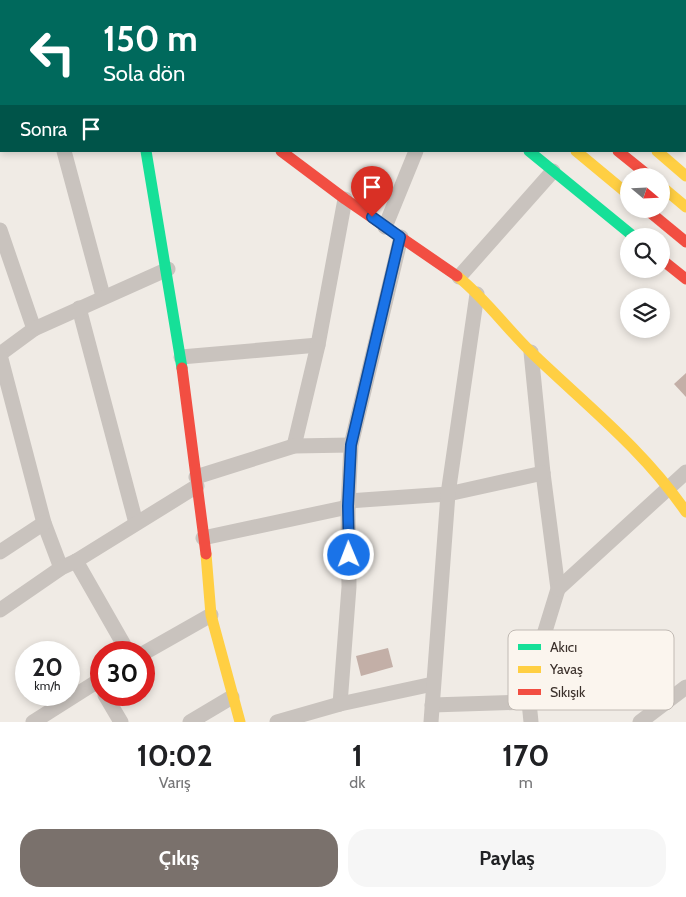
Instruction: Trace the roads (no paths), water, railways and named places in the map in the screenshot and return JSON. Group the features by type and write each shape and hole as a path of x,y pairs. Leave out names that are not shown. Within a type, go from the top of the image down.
{"street":[{"path":"64,152 103,296"},
{"path":"146,152 168,269 181,357 211,615 240,722"},
{"path":"281,152 345,199 459,277 531,352 634,447 670,488 686,512"},
{"path":"385,227 416,152"},
{"path":"530,152 623,228"},
{"path":"577,152 620,188"},
{"path":"619,152 639,168"},
{"path":"659,152 686,176"},
{"path":"459,277 553,171"},
{"path":"670,194 686,207"},
{"path":"294,446 318,345 345,199"},
{"path":"657,218 686,242"},
{"path":"0,230 34,329"},
{"path":"340,704 350,587 348,504 351,445 400,237"},
{"path":"670,266 686,279"},
{"path":"61,568 44,523 0,354 34,329 103,296 168,269"},
{"path":"431,722 448,494 477,294"},
{"path":"79,308 136,523"},
{"path":"181,357 318,345"},
{"path":"531,352 543,473 558,589 545,630"},
{"path":"0,610 61,568 76,561 136,523 196,481 294,446 351,445"},
{"path":"558,589 686,472"},
{"path":"203,538 348,504 448,494 543,473"},
{"path":"0,552 44,523"},
{"path":"76,561 122,641"},
{"path":"155,647 211,615"},
{"path":"277,722 340,704 433,684"},
{"path":"674,696 686,687"},
{"path":"33,722 90,689"},
{"path":"190,722 232,697"},
{"path":"432,705 508,703"},
{"path":"112,706 122,722"},
{"path":"640,722 656,710"}]}
